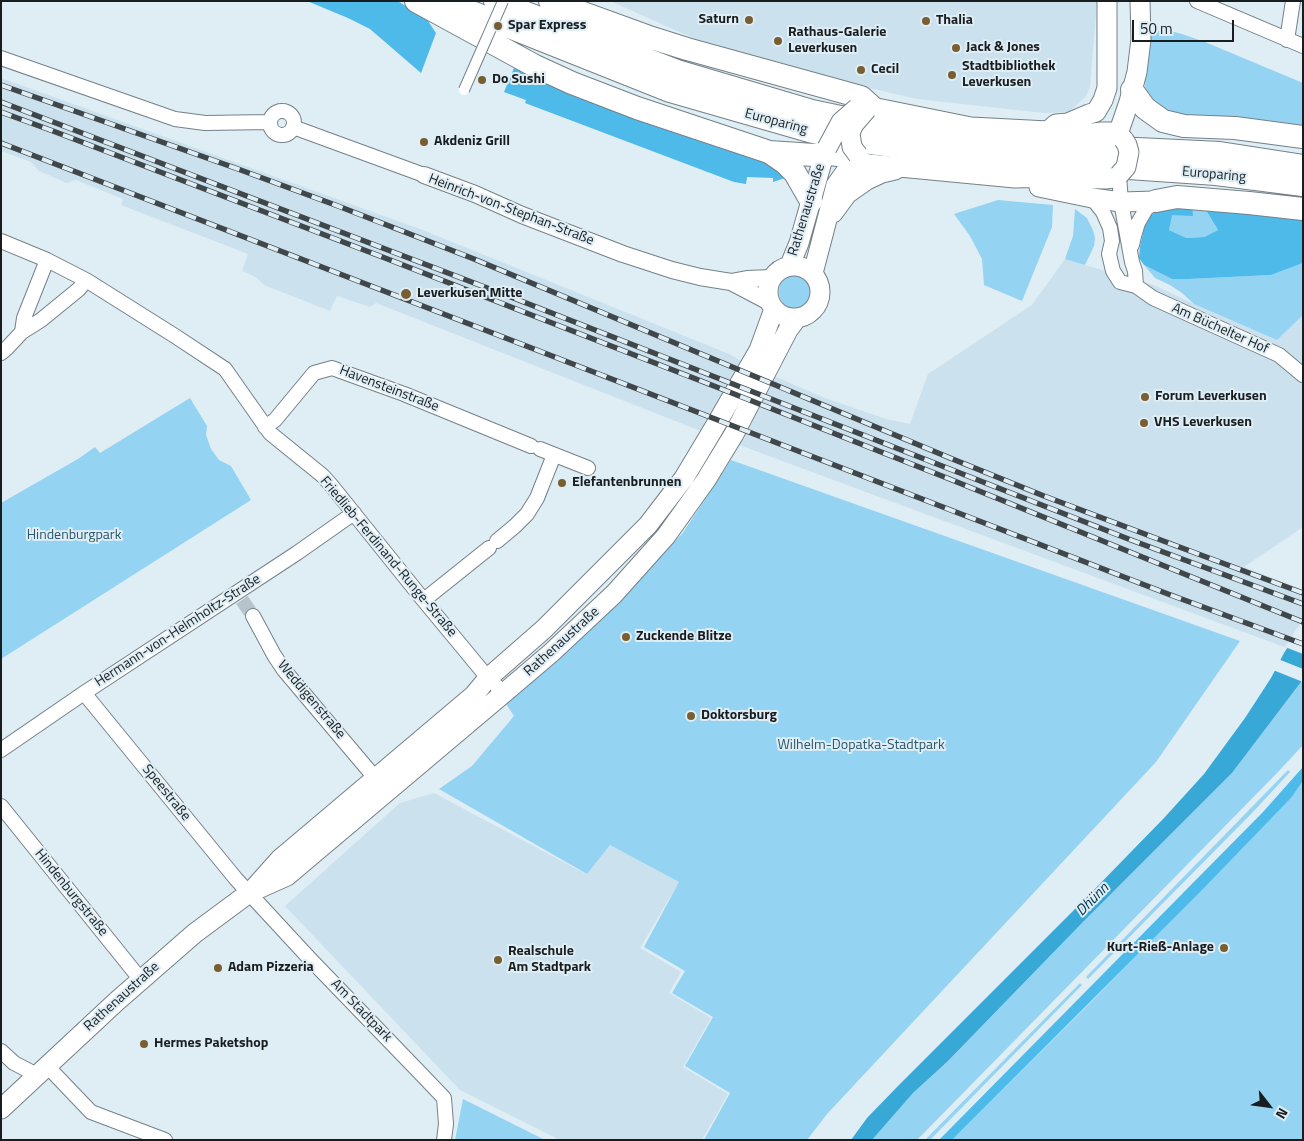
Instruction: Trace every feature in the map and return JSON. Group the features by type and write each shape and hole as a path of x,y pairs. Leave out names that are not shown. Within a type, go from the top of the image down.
{"highway":[{"path":"416,1 535,66 572,83 663,117 769,152 785,163 795,174 811,201"},
{"name":"Europaring","path":"444,1 670,91 770,121 825,135 849,140 930,150 1074,164 1216,174 1303,185"},
{"name":"Europaring","path":"495,1 677,71 812,111 855,120 932,134 1055,145 1220,153 1303,166"},
{"path":"550,1 687,50 861,97 866,107"},
{"path":"1132,90 1138,100 1152,115 1162,121 1184,126 1235,128 1303,137"},
{"path":"1129,136 1184,126"},
{"path":"769,152 826,152"},
{"path":"1128,179 1153,187 1167,199 1249,202 1303,210"}],"main road":[{"path":"1048,131 1056,124 1068,123 1096,112 1104,100 1107,88 1108,1"},
{"path":"1104,100 1113,94 1118,81 1119,1"},
{"path":"826,152 843,157 906,168 1015,178 1128,179 1126,168 1129,152 1132,90 1130,10 1128,1"},
{"path":"1132,90 1140,54 1140,1"},
{"path":"863,159 852,146 850,134 854,124 866,107 971,127 1048,131 1055,136 1102,132 1129,136"},
{"name":"Rathenaustraße","path":"790,265 799,243 826,152 841,122 866,107"},
{"name":"Rathenaustraße","path":"813,274 836,185 846,171 863,159"},
{"path":"827,224 847,194 867,180 882,173 906,168"},
{"path":"1015,178 1038,187 1092,198 1121,202 1167,199"},
{"path":"790,265 799,266 807,268 813,274 819,282 819,301 814,309 806,315 788,318 780,314 771,305 768,294 771,278 782,268 790,265"},
{"name":"Rathenaustraße","path":"1,1109 141,980 196,932 249,893 277,862 474,695 488,678 550,624 648,526 684,478 759,350 771,305"},
{"name":"Rathenaustraße","path":"249,893 287,876 551,653 614,594 666,536 706,480 734,434 788,330 797,318"}],"street":[{"path":"464,90 503,1"},
{"path":"1197,1 1303,46"},
{"path":"1287,40 1293,1"},
{"name":"Heinrich-von-Stephan-Straße","path":"1,58 176,120 205,123 270,122 273,114 282,110 287,111 293,118 293,127 475,194 522,215 623,254 672,270 731,282 771,305"},
{"path":"1128,179 1121,202 1135,271 1136,286"},
{"name":"Am Büchelter Hof","path":"1092,198 1103,212 1110,228 1112,241 1109,254 1113,271 1120,282 1136,286 1153,298 1279,355 1303,375"},
{"path":"1131,253 1138,223 1146,209 1167,199"},
{"name":"Friedlieb-Ferdinand-Runge-Straße","path":"1,241 47,260 86,280 225,369 270,433 323,476 488,678 504,693"},
{"path":"22,332 24,318 47,260"},
{"name":"Heinrich-von-Stephan-Straße","path":"731,282 771,278"},
{"path":"1,353 22,332 41,320 79,289 86,280"},
{"name":"Havensteinstraße","path":"265,427 274,420 314,373 332,368 404,394 588,468"},
{"path":"424,600 515,526 527,514 537,498 554,455"},
{"name":"Hermann-von-Helmholtz-Straße","path":"1,750 84,693 239,596 354,513"},
{"name":"Weddigenstraße","path":"252,616 284,670 376,779"},
{"name":"Speestraße","path":"84,693 249,893"},
{"name":"Hindenburgstraße","path":"1,806 141,980"},
{"name":"Am Stadtpark","path":"249,893 444,1098 446,1124 444,1140"},
{"path":"1,1051 14,1063 42,1070 91,1112 165,1140"}],"shaded area":[{"path":"307,1 397,1 401,3 428,21 436,33 421,73 370,29"},
{"path":"610,1 1097,1 1090,87 1086,96 1069,112 1044,113 917,99 784,68 718,49"},
{"path":"514,68 595,104 640,121 762,160 788,177 773,182 773,178 747,177 746,184 734,182 525,103 526,100 504,92"},
{"path":"1,78 420,229 729,354 822,397 886,419 910,424 928,374 1032,305 1065,259 1156,286 1277,340 1303,315 1303,527 1244,567 1303,590 1303,654 688,426 376,303 370,307 337,296 330,311 264,285 256,277 242,271 248,254 121,205 123,199 76,180 67,183 39,171 31,162 1,151"},
{"path":"1192,206 1193,216 1172,215 1169,230 1186,238 1204,237 1218,230 1204,207 1303,219 1303,263 1271,275 1189,279 1172,279 1144,265 1139,258 1140,247 1145,224 1150,216 1160,208"},
{"path":"1303,767 1303,781 1291,798 1199,893 952,1140 939,1140 1263,812"},
{"name":"Realschule Am Stadtpark","path":"434,793 586,874 610,845 679,882 640,948 681,972 669,993 711,1018 683,1067 728,1094 702,1140 560,1140 460,1090 285,906 400,803"}],"green space":[{"path":"1155,31 1170,31 1205,42 1303,83 1303,131 1165,113 1152,102 1145,87 1146,35"},
{"path":"998,200 1053,205 1052,227 1022,301 984,285 982,259 970,236 954,214"},
{"path":"1192,206 1204,207 1218,230 1204,237 1185,238 1169,230 1171,215"},
{"path":"1075,209 1087,218 1095,238 1094,246 1085,265 1065,259 1073,236"},
{"path":"1303,263 1303,315 1277,340 1194,304 1170,285 1155,278 1144,265 1172,279 1189,279 1271,275"},
{"path":"796,275 808,280 813,292 808,304 796,309 784,304 779,292 784,280"},
{"name":"Hindenburgpark","path":"190,398 207,426 206,435 211,449 219,460 231,466 251,500 1,659 1,503 78,459 95,447 100,453"},
{"name":"Wilhelm-Dopatka-Stadtpark","path":"731,460 1240,641 1156,762 827,1114 807,1140 704,1140 730,1093 685,1066 713,1017 672,993 685,971 644,947 679,882 610,845 587,874 439,789 472,766 514,716 506,704 682,534"},
{"path":"1301,682 1303,682 1303,745 1277,773 917,1140 872,1140 913,1093 947,1062 1232,773"},
{"path":"1288,770 1290,772 1252,813 1088,979 1086,977"},
{"name":"Kurt-Rieß-Anlage","path":"1303,781 1303,1140 952,1140 1090,1003 1291,798"},
{"path":"1080,983 1082,985 930,1140 925,1140"},
{"path":"463,1099 545,1140 455,1140"}],"water":[{"name":"Dhünn","path":"1303,624 1303,676 1301,682 1232,773 947,1062 913,1093 872,1140 851,1140 867,1118 1089,895 1204,774 1245,718"}],"pier":[{"path":"1303,621 1303,654 1285,647"},
{"path":"1278,659 1303,669 1303,682 1273,670"}],"tunnel":[{"path":"242,600 253,616"}],"railway":[{"path":"1,85 238,169 474,259 1044,496 1303,593"},
{"path":"1,102 516,299 1131,540 1303,604"},
{"path":"1,112 714,386 1303,622"},
{"path":"1,143 1168,594 1303,644"}],"place":[{"name":"Saturn","path":"749,20"},
{"name":"Thalia","path":"926,21"},
{"name":"Spar Express","path":"498,26"},
{"name":"Rathaus-Galerie Leverkusen","path":"778,41"},
{"name":"Jack & Jones","path":"956,48"},
{"name":"Cecil","path":"861,70"},
{"name":"Stadtbibliothek Leverkusen","path":"952,75"},
{"name":"Do Sushi","path":"482,80"},
{"name":"Akdeniz Grill","path":"424,142"},
{"name":"Leverkusen Mitte","path":"406,294"},
{"name":"Forum Leverkusen","path":"1145,397"},
{"name":"VHS Leverkusen","path":"1144,423"},
{"name":"Elefantenbrunnen","path":"562,483"},
{"name":"Zuckende Blitze","path":"626,637"},
{"name":"Doktorsburg","path":"691,716"},
{"name":"Kurt-Rieß-Anlage","path":"1224,948"},
{"name":"Realschule Am Stadtpark","path":"498,960"},
{"name":"Adam Pizzeria","path":"218,968"},
{"name":"Hermes Paketshop","path":"144,1044"}]}
